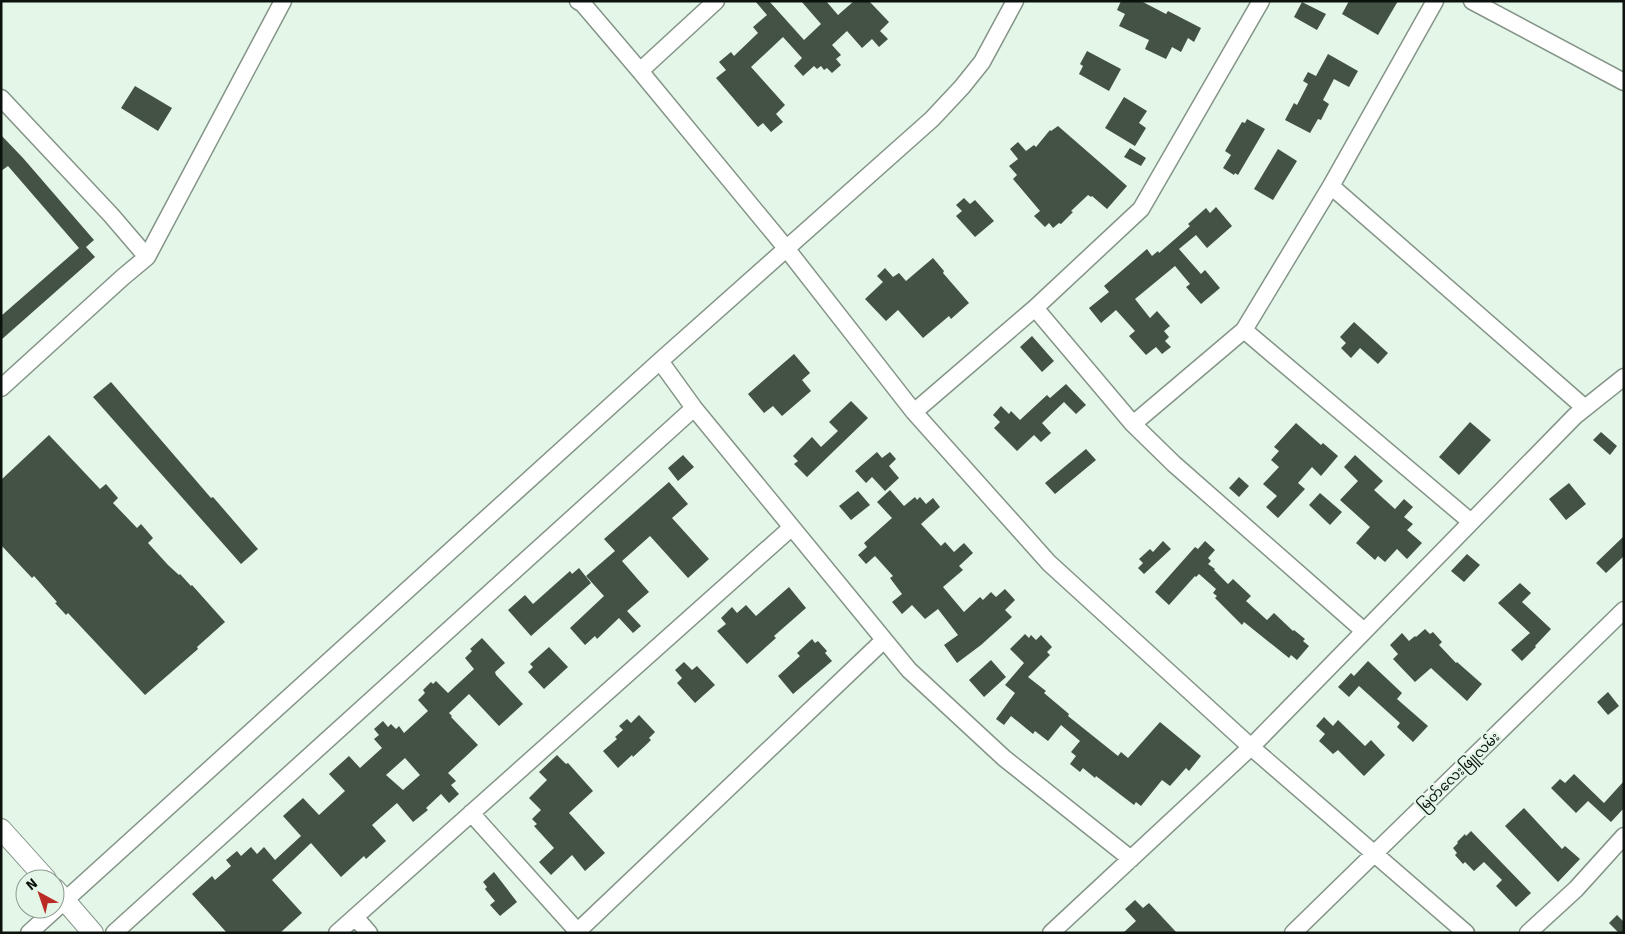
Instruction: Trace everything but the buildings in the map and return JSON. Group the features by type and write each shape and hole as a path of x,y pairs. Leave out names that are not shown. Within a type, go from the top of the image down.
{"street":[{"path":"1,388 122,277 147,257 283,1"},
{"path":"578,1 583,4 640,71 786,248 914,412 1049,563 1251,747 1466,933"},
{"path":"640,71 716,1"},
{"path":"65,891 932,119 982,62 1015,1"},
{"path":"914,412 1035,308 1141,209 1261,1"},
{"path":"1133,424 1244,330 1331,186 1435,1"},
{"path":"1472,1 1624,82"},
{"path":"1,98 111,215 147,257"},
{"path":"1331,186 1585,408"},
{"path":"1035,308 1133,424 1174,464 1364,631"},
{"path":"1244,330 1471,522"},
{"path":"660,361 694,408 909,670 1004,758 1131,859"},
{"path":"1052,933 1251,747 1575,416 1624,377"},
{"path":"114,933 694,408"},
{"path":"337,933 791,528"},
{"name":"မြတ်လေးဖြူလမ်း","path":"1293,933 1624,610"},
{"path":"471,813 579,932 884,640"},
{"path":"1,829 37,869"},
{"path":"1528,933 1620,847"},
{"path":"65,901 94,933"},
{"path":"355,917 369,933"},
{"path":"29,933 40,919"}]}
